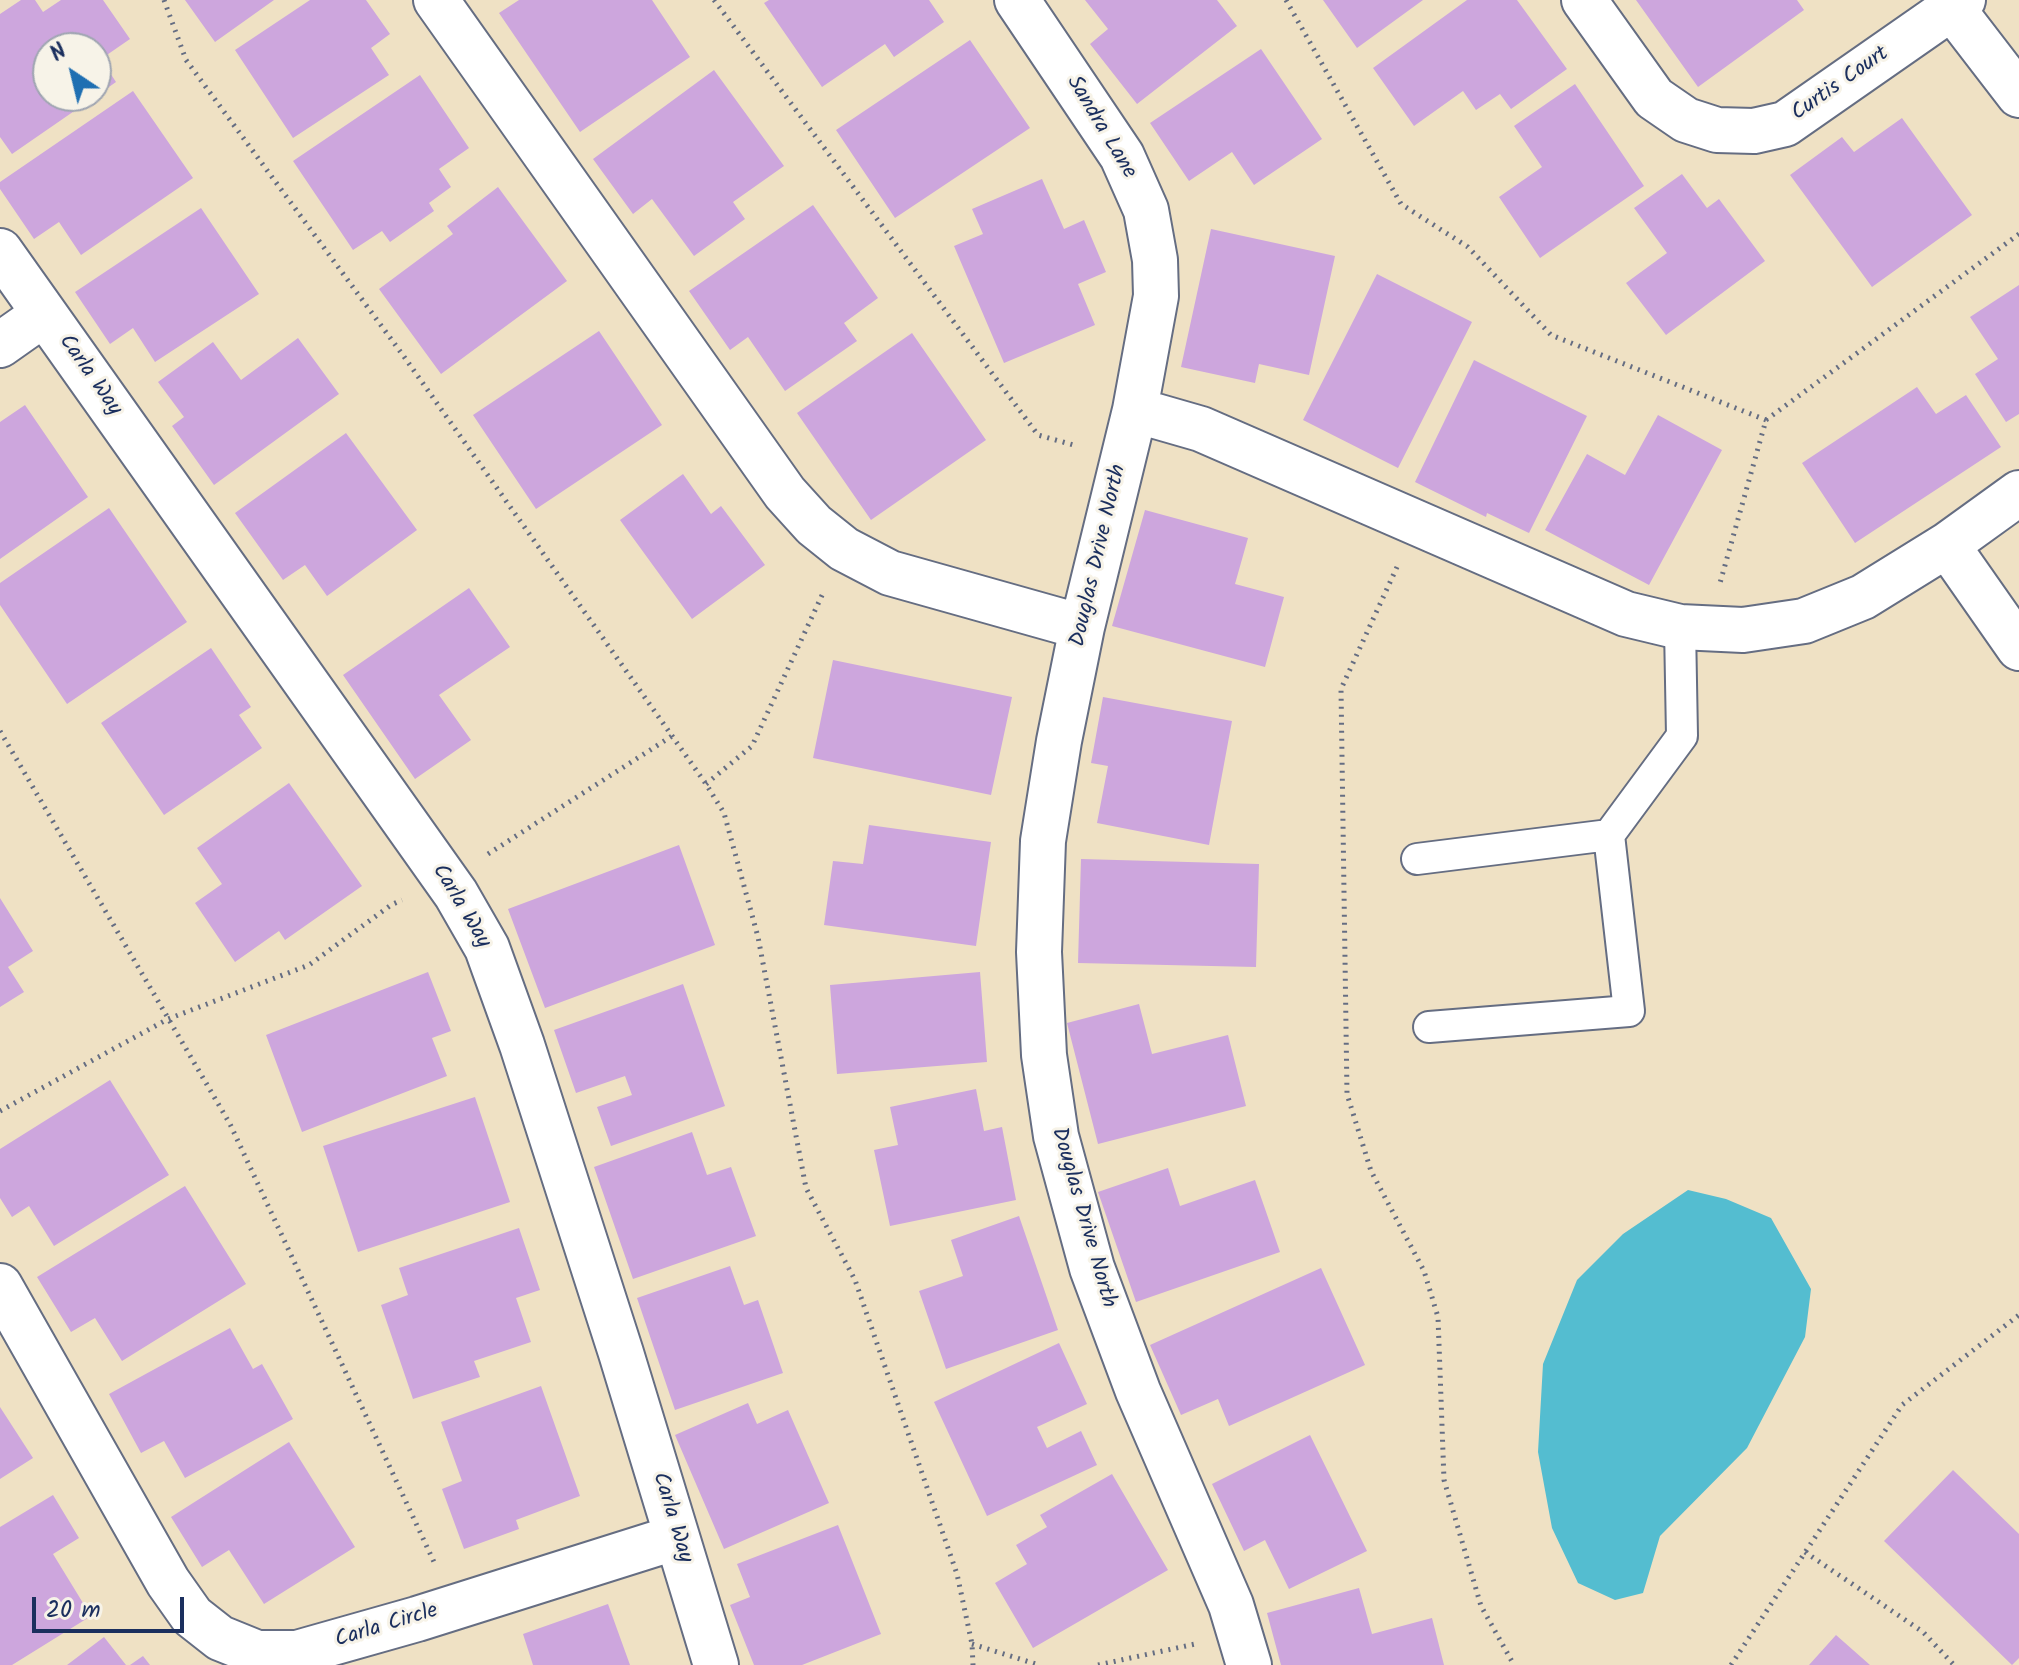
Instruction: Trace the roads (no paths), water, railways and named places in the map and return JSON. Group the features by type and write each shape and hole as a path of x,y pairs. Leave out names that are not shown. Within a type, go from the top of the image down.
{"street":[{"path":"436,0 785,493 814,525 844,549 890,573 1082,627"},
{"name":"Sandra Lane","path":"1017,0 1122,156 1146,210 1155,260 1156,296 1135,410"},
{"name":"Curtis Court","path":"1584,0 1654,98 1686,120 1717,130 1754,131 1785,124 1958,4 2019,95"},
{"name":"Carla Way","path":"0,251 446,880 487,948 522,1045 621,1353 716,1665"},
{"path":"0,345 44,314"},
{"path":"1135,410 1201,429 1626,614 1694,628 1743,630 1804,621 1863,597 1947,545 2019,493"},
{"name":"Douglas Drive North","path":"1135,410 1082,627 1043,841 1040,967 1044,1055 1056,1136 1092,1268 1132,1378 1231,1605 1244,1650"},
{"path":"1947,545 2019,648"},
{"name":"Carla Circle","path":"0,1286 168,1582 192,1616 220,1638 257,1653 297,1653 677,1537"}],"lane":[{"path":"1429,1027 1629,1011 1609,835 1682,736 1694,628"},
{"path":"1417,859 1609,835"}],"water":[{"path":"1688,1190 1726,1199 1771,1218 1811,1289 1805,1337 1747,1448 1660,1536 1643,1593 1615,1600 1578,1583 1552,1528 1538,1452 1543,1364 1577,1280 1623,1234"}]}
